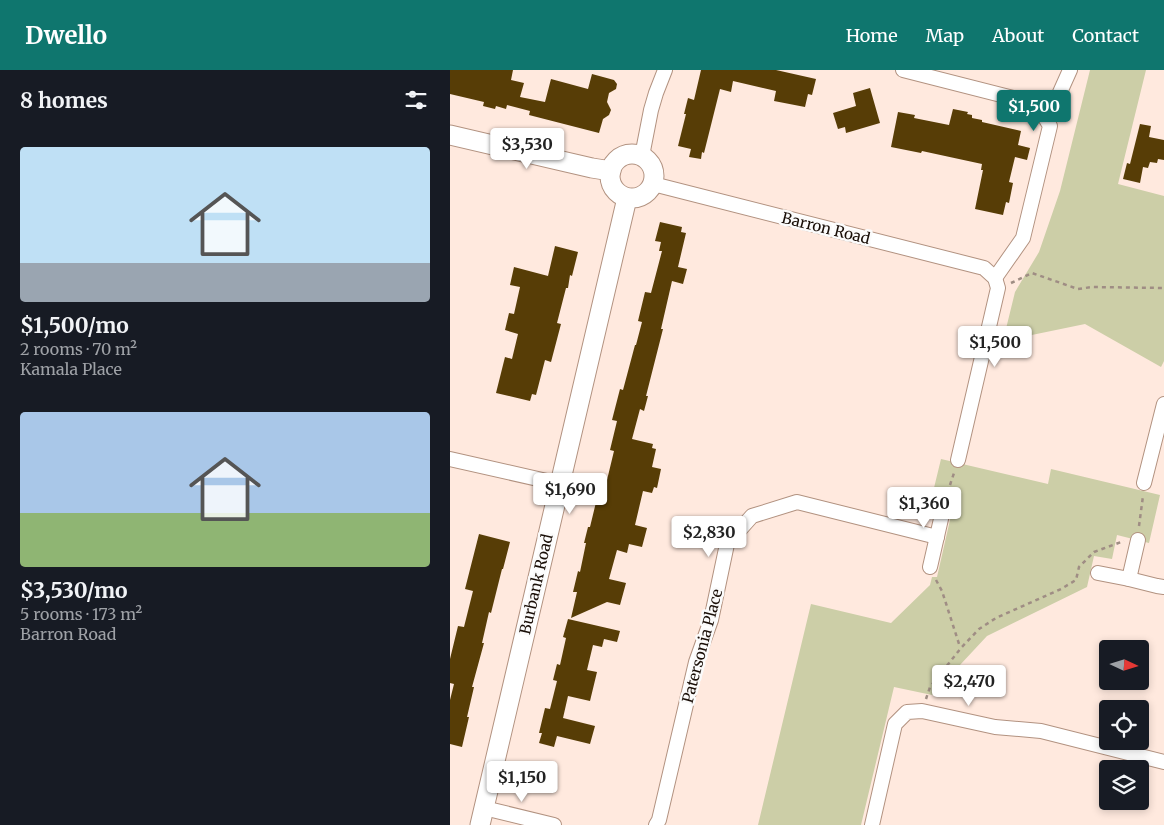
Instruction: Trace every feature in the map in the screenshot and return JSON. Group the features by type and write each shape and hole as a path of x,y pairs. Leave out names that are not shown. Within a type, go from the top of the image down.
{"street":[{"path":"642,156 653,102 665,70"},
{"path":"903,70 1037,104 1057,99 1070,70"},
{"path":"958,460 997,283 1023,238 1050,126 1037,104"},
{"path":"450,135 611,171"},
{"path":"629,154 642,156 654,171 653,184 646,194 633,199 627,198 615,190 610,178 611,171 613,165 623,156 629,154"},
{"name":"Barron Road","path":"653,184 984,268 997,283"},
{"name":"Burbank Road","path":"482,816 627,198"},
{"path":"1144,482 1164,404"},
{"path":"450,459 560,484"},
{"path":"930,567 946,498"},
{"name":"Patersonia Place","path":"656,825 659,820 696,662 711,620 726,544 752,516 797,502 937,537"},
{"path":"1129,579 1138,540"},
{"path":"1098,573 1164,587"},
{"path":"872,825 895,724 907,712 922,712 995,727 1041,731 1164,762"},
{"path":"482,816 554,825"}],"path":[{"path":"997,283 1032,273 1078,289 1092,287 1164,288"},
{"path":"946,498 958,460"},
{"path":"922,712 930,687 979,628 1076,580 1079,567 1094,552 1124,541 1138,540 1144,482"},
{"path":"930,567 942,591 961,648"}],"green space":[{"path":"1090,70 1146,70 1118,184 1164,196 1164,361 1161,367 1085,324 1003,341 1015,292 1039,252 1060,191"},
{"path":"941,459 1048,484 1051,469 1160,495 1149,543 1117,535 1112,559 1094,556 1087,587 987,636 932,695 894,687 861,825 758,825 811,604 891,623 930,585 932,577 937,577 955,498 933,492"}],"building":[{"path":"450,70 513,70 511,80 524,83 520,97 545,102 551,79 588,89 592,74 614,80 617,84 616,89 609,93 607,102 611,110 609,115 603,119 599,133 529,115 530,111 507,105 506,109 496,106 495,109 483,106 484,102 450,94"},
{"path":"701,70 776,70 816,79 812,95 808,94 805,107 774,101 776,91 733,81 731,92 720,89 701,159 689,157 691,149 678,146 688,98 694,100"},
{"path":"870,88 880,123 846,133 845,127 838,129 833,113 856,106 853,93"},
{"path":"953,109 968,112 967,114 972,115 972,118 982,120 982,122 1021,131 1018,145 1030,148 1027,160 1015,157 1009,182 1013,183 1009,203 1006,202 1003,215 975,209 983,170 981,170 982,164 922,151 921,153 891,147 898,112 915,115 914,118 949,125"},
{"path":"1140,124 1151,126 1149,137 1164,140 1164,160 1158,159 1157,163 1150,162 1148,168 1143,167 1140,183 1123,179 1127,163 1130,164"},
{"path":"660,222 682,227 681,232 686,233 678,267 687,269 683,284 672,281 661,329 663,329 646,396 648,396 644,411 640,409 632,439 653,444 652,448 656,449 652,467 661,469 657,488 654,487 652,493 643,491 635,525 647,528 642,547 629,544 627,553 617,550 609,579 626,583 620,605 607,602 571,618 577,592 573,592 578,571 580,572 586,543 584,543 598,494 596,494 599,478 607,480 614,451 610,450 617,421 612,420 620,389 623,390 642,322 638,321 645,292 651,293 662,251 659,251 661,242 655,241"},
{"path":"555,246 578,252 557,323 561,324 551,362 545,360 536,395 532,394 530,401 496,393 505,357 512,359 518,334 505,330 509,313 514,314 520,287 510,285 514,267 548,276"},
{"path":"479,534 510,542 491,613 489,612 482,643 484,643 472,687 474,687 462,747 450,744 450,700 454,684 450,683 450,659 458,626 464,627 473,591 465,589"},
{"path":"568,619 620,631 617,642 604,639 602,647 593,645 587,670 597,672 590,701 568,696 563,718 595,726 590,744 557,736 554,747 539,743 542,733 539,733 545,708 550,709 557,681 553,680 557,664 560,665 566,638 563,637"}]}
